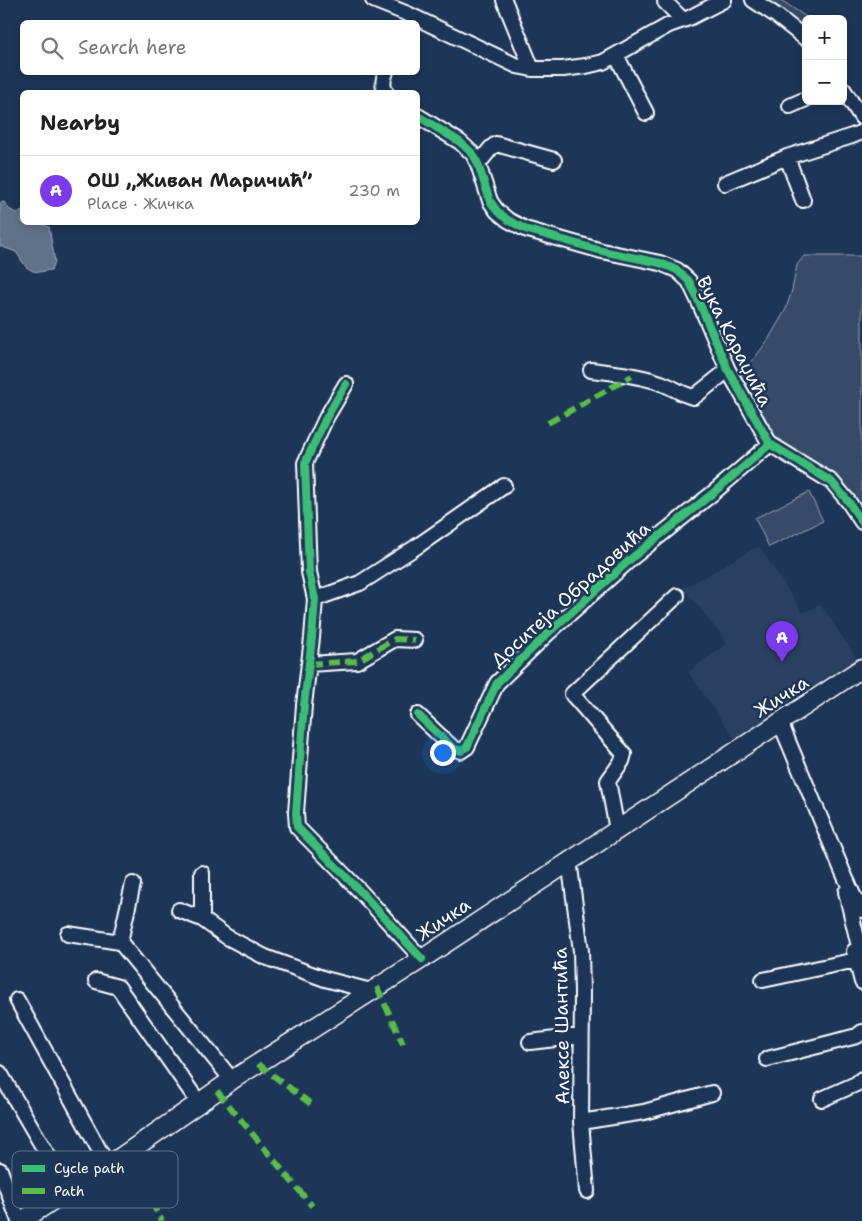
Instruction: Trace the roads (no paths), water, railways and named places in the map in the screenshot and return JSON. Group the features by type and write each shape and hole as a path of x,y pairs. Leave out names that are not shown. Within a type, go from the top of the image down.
{"main road":[{"name":"Жичка","path":"130,1151 232,1080 422,959 862,668"},
{"name":"Жичка","path":"21,1221 41,1208"}],"street":[{"path":"373,0 407,18"},
{"path":"504,0 532,69"},
{"path":"420,24 517,66 532,69 564,70 603,62 669,25 724,0"},
{"path":"754,0 802,36"},
{"path":"665,2 683,20"},
{"path":"616,55 646,113"},
{"path":"385,75 385,90"},
{"path":"847,95 862,118"},
{"path":"790,106 802,101"},
{"name":"Вука Караџића","path":"420,117 460,142 473,154 490,201 497,211 508,220 525,229 602,251 660,263 677,270 689,281 728,370 770,444 832,482 862,522"},
{"path":"725,183 787,157 862,132"},
{"path":"478,164 496,144 554,160"},
{"path":"787,157 803,200"},
{"path":"591,370 644,378 662,384 686,396 694,397 728,370"},
{"path":"346,384 326,418 305,462 309,572 314,599 296,812 297,827 360,891 422,959"},
{"name":"Доситеја Обрадовића","path":"418,715 453,748 461,751 467,747 497,683 547,634 633,557 713,493 770,444"},
{"path":"314,599 360,583 504,486"},
{"path":"618,830 608,782 622,761 624,754 572,694 677,596"},
{"path":"309,664 357,661 395,639 415,640"},
{"path":"780,722 842,870 862,910"},
{"name":"Алексе Шантића","path":"569,860 580,951 582,991 581,1122 587,1191"},
{"path":"842,870 853,923 862,982"},
{"path":"202,873 202,919"},
{"path":"120,942 133,884"},
{"path":"180,910 202,919 227,937 265,957 325,979 371,991"},
{"path":"68,934 120,942 232,1080"},
{"path":"763,980 859,960"},
{"path":"96,981 118,987 199,1103"},
{"path":"17,1000 100,1151"},
{"path":"767,1059 857,1036 862,1032"},
{"path":"530,1042 581,1036"},
{"path":"0,1073 45,1151"},
{"path":"822,1099 856,1084 862,1079"},
{"path":"581,1122 644,1112 712,1093"},
{"path":"0,1170 12,1199"},
{"path":"16,1208 21,1221"}],"place":[{"name":"ОШ „Живан Маричић”","path":"782,662"}]}
